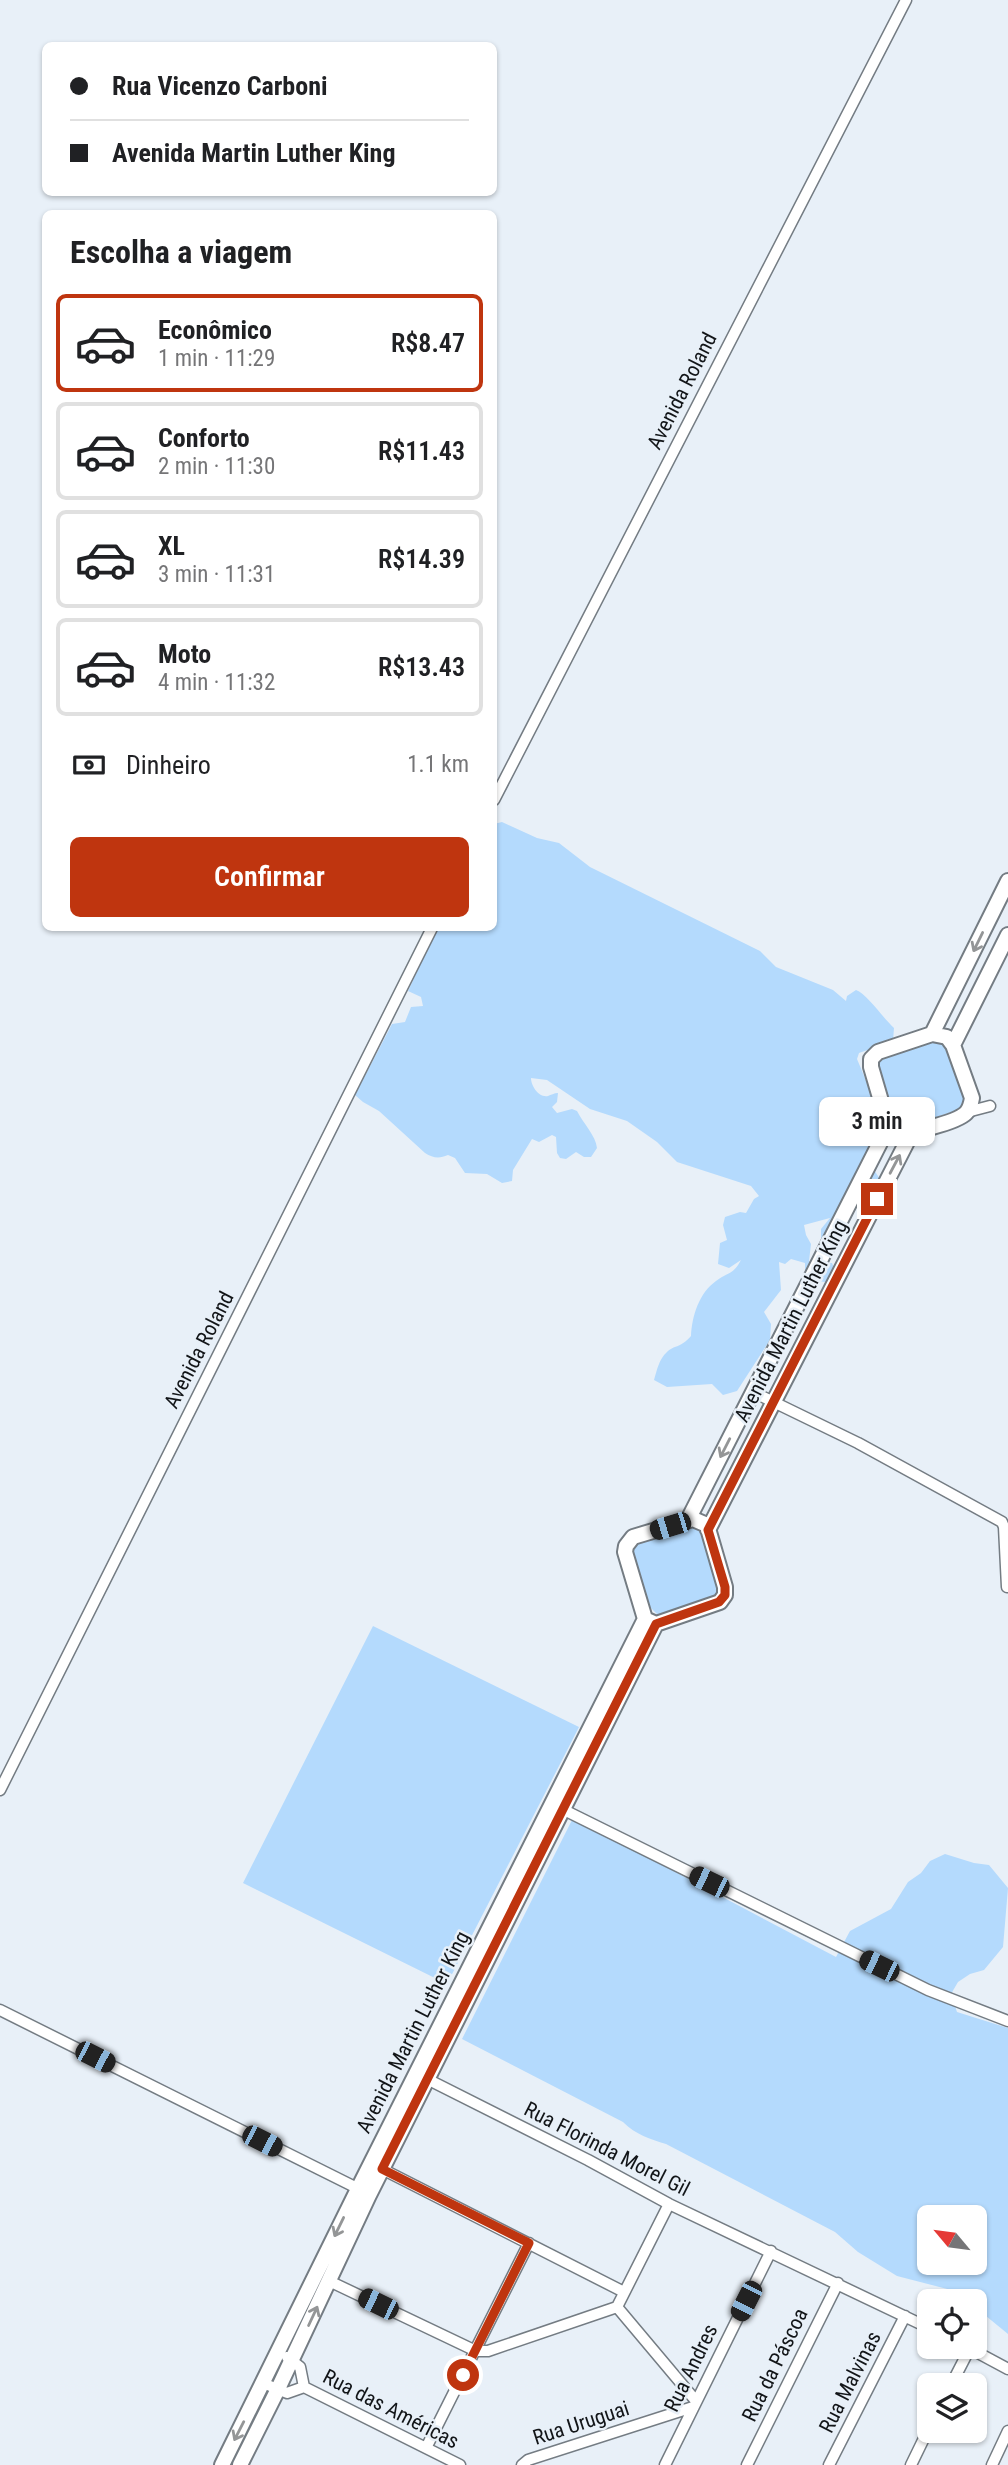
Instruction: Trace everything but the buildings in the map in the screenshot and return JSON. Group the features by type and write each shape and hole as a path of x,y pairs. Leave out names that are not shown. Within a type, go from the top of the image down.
{"main road":[{"path":"932,1034 1008,881"},
{"path":"953,1045 1008,935"},
{"path":"932,1034 947,1037 953,1045 972,1098 967,1112 912,1132 897,1132 889,1125 871,1067 872,1059 878,1052 932,1034"},
{"name":"Avenida Martin Luther King","path":"688,1520 889,1125"},
{"name":"Avenida Martin Luther King","path":"708,1530 912,1132"},
{"path":"822,1255 842,1265"},
{"path":"688,1520 700,1521 708,1530 725,1595 719,1602 650,1621 625,1552 626,1546 633,1537 688,1520"},
{"name":"Avenida Martin Luther King","path":"240,2465 329,2281 363,2192 382,2169 562,1810 650,1621"},
{"name":"Avenida Martin Luther King","path":"222,2465 363,2192 650,1621"}],"street":[{"name":"Avenida Roland","path":"497,794 906,0"},
{"name":"Avenida Roland","path":"0,1790 430,931"},
{"path":"967,1112 990,1106"},
{"path":"753,1392 858,1443 1002,1522 1007,1587"},
{"path":"562,1810 928,1990 1008,2021"},
{"path":"0,2010 363,2192"},
{"name":"Rua Florinda Morel Gil","path":"427,2079 669,2204 917,2322"},
{"path":"382,2169 624,2292"},
{"path":"329,2281 476,2351 488,2351 617,2307 669,2204"},
{"path":"426,2448 529,2243"},
{"name":"Rua Andres","path":"665,2465 771,2251"},
{"name":"Rua da Páscoa","path":"747,2465 838,2283"},
{"path":"617,2307 695,2404"},
{"name":"Rua Malvinas","path":"830,2465 905,2316"},
{"path":"278,2353 293,2360"},
{"path":"987,2358 1008,2369"},
{"name":"Rua das Américas","path":"293,2360 303,2371 304,2387"},
{"path":"263,2384 278,2391"},
{"name":"Rua das Américas","path":"304,2387 460,2465"},
{"name":"Rua das Américas","path":"278,2391 292,2393 304,2387"},
{"name":"Rua Uruguai","path":"522,2465 528,2460 695,2404"},
{"path":"992,2465 1008,2431"},
{"path":"911,2465 922,2443"}],"shaded area":[{"path":"502,822 537,838 559,843 590,867 760,951 776,967 833,990 846,1001 847,996 856,990 860,992 894,1028 893,1041 859,1053 857,1059 885,1126 872,1167 880,1179 875,1189 865,1178 821,1246 821,1229 830,1218 804,1225 811,1244 809,1261 816,1265 832,1263 835,1271 830,1283 819,1281 814,1285 805,1275 805,1263 791,1259 785,1264 779,1262 781,1290 764,1312 771,1324 770,1340 737,1391 723,1395 712,1384 667,1387 654,1380 664,1355 691,1336 695,1313 705,1292 716,1281 733,1271 741,1260 729,1268 718,1264 720,1243 727,1240 723,1225 725,1217 740,1212 746,1213 754,1199 759,1196 751,1186 677,1162 657,1142 627,1121 590,1109 547,1080 531,1078 534,1088 542,1095 558,1093 557,1102 552,1107 557,1113 572,1109 577,1111 592,1134 597,1148 591,1157 584,1157 576,1152 566,1159 560,1158 557,1153 556,1137 552,1135 539,1142 532,1139 513,1170 512,1181 502,1183 487,1174 465,1173 455,1158 448,1155 436,1157 425,1153 379,1111 355,1095 392,1024 405,1022 411,1007 423,1006 421,997 408,991 436,931 497,931 497,823"},
{"path":"936,1040 946,1042 964,1099 962,1106 904,1128 894,1123 878,1064 882,1059"},
{"path":"693,1526 700,1531 719,1588 715,1595 658,1615 649,1606 631,1551 636,1542"},
{"path":"373,1626 579,1727 447,1984 243,1883"},
{"path":"573,1818 836,1957 850,1931 891,1909 908,1882 921,1873 930,1861 945,1854 989,1865 1008,1888 1003,1947 984,1970 970,1974 958,1982 951,1994 957,2012 1008,2028 1008,2334 987,2317 987,2289 947,2289 897,2276 858,2252 835,2232 666,2144 638,2133 623,2122 462,2039"}],"route":[{"path":"463,2375 529,2243 382,2169 656,1624 719,1602 725,1595 708,1530 877,1199"}]}
